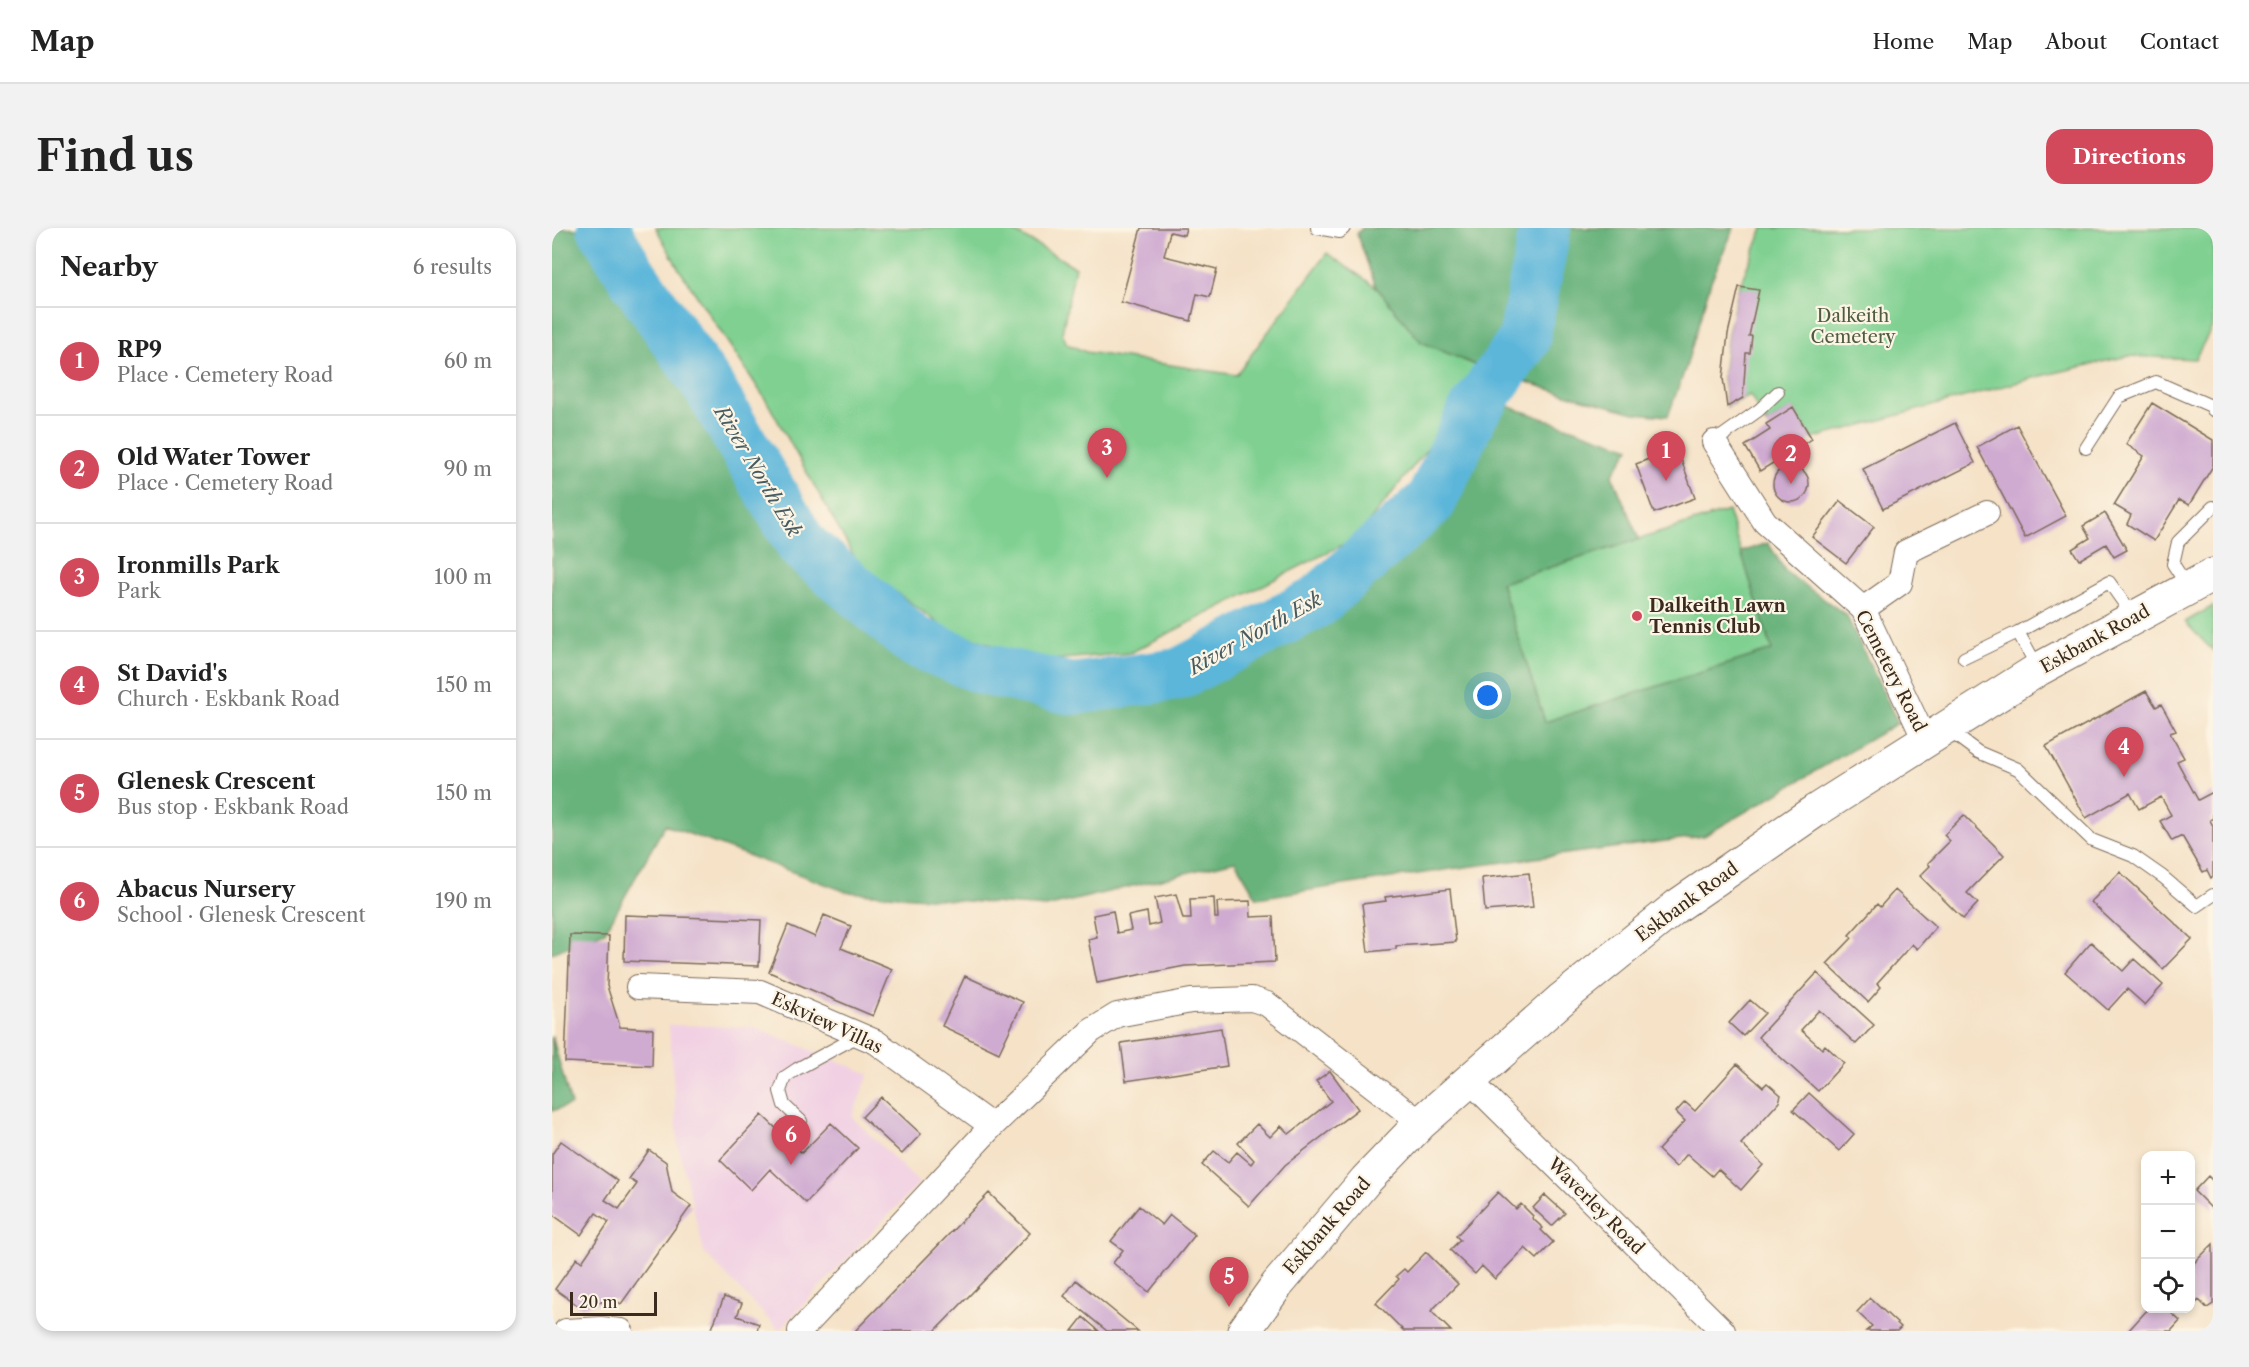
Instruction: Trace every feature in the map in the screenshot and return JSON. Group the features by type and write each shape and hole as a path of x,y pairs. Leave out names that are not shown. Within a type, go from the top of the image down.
{"main road":[{"name":"Eskbank Road","path":"1244,1331 1277,1285 1366,1180 1421,1123 1563,998 1677,906 1815,811 1928,728 2201,582"}],"street":[{"name":"Cemetery Road","path":"1714,442 1765,522 1863,609 1894,676 1928,728"},
{"path":"1863,609 1900,584 1906,552 1987,513"},
{"name":"Eskview Villas","path":"639,987 760,992 876,1042 992,1126"},
{"path":"800,1331 992,1126 1091,1031 1117,1015 1191,1001 1251,999 1267,1004 1421,1123"},
{"name":"Waverley Road","path":"1469,1080 1723,1331"},
{"path":"566,1331 601,1329 621,1331"}],"lane":[{"path":"1317,228 1340,232 1344,228"},
{"path":"2086,448 2119,397 2156,382 2211,406 2213,410"},
{"path":"1714,442 1759,410 1778,392"},
{"path":"2201,582 2174,564 2178,542 2213,507"},
{"path":"1964,658 2018,632 2109,582 2134,617"},
{"path":"2018,632 2039,669"},
{"path":"1928,728 2018,769 2092,840 2133,856 2163,877 2197,906 2213,895"},
{"path":"801,1121 784,1105 780,1091 785,1077 860,1035"}],"shaded area":[{"path":"669,1025 754,1027 869,1074 852,1117 919,1183 779,1330 704,1252 678,1146"}],"green space":[{"path":"552,228 577,229 616,280 784,555 849,609 966,683 1084,702 1173,692 1256,656 1367,589 1448,497 1501,404 1630,448 1612,475 1639,539 1501,583 1545,722 1772,650 1741,552 1768,543 1786,572 1846,615 1898,723 1704,836 1458,868 1257,898 1235,861 1046,907 847,892 665,825 605,932 552,953"},
{"path":"656,228 1008,228 1075,267 1062,333 1067,344 1086,352 1236,375 1327,253 1376,287 1421,342 1480,367 1452,418 1356,538 1130,653 1039,661 945,628 859,565 766,400 679,269"},
{"path":"1362,228 1734,228 1711,281 1686,367 1668,416 1634,413 1555,391 1480,367 1421,342 1376,287 1357,234"},
{"name":"Dalkeith Cemetery","path":"1763,228 2213,228 2213,325 2195,359 2128,356 2037,377 1812,439 1793,408 1766,424 1750,395 1727,407 1723,378 1728,334 1739,287"},
{"name":"Dalkeith Lawn Tennis Club","path":"1728,511 1772,650 1545,722 1501,583"},
{"path":"2213,606 2213,651 2185,622"},
{"path":"552,1036 571,1105 552,1111"}],"building":[{"path":"1141,228 1186,228 1184,235 1170,232 1164,256 1217,269 1210,297 1197,294 1191,321 1121,302"},
{"path":"1739,287 1759,290 1749,336 1752,336 1750,353 1746,353 1743,398 1727,407 1723,378 1728,334"},
{"path":"2152,403 2213,440 2213,466 2189,505 2179,500 2154,541 2127,524 2131,515 2114,505 2144,456 2126,444"},
{"path":"1793,407 1812,439 1760,471 1745,446 1770,430 1766,424"},
{"path":"1955,423 1975,463 1883,509 1863,469"},
{"path":"2017,425 2066,516 2025,538 1977,447"},
{"path":"1677,448 1695,498 1654,513 1636,464"},
{"path":"1791,466 1804,471 1809,484 1804,497 1791,502 1778,497 1773,484 1778,471"},
{"path":"1840,501 1874,527 1846,563 1812,537"},
{"path":"2105,513 2127,550 2114,557 2106,544 2079,560 2072,549 2090,538 2083,526"},
{"path":"2146,691 2156,707 2161,704 2176,731 2170,733 2184,758 2177,761 2198,800 2213,792 2213,818 2210,820 2213,826 2213,876 2211,878 2207,870 2203,872 2182,836 2172,841 2160,821 2171,815 2161,797 2139,809 2130,793 2086,818 2046,746"},
{"path":"1964,815 2004,855 1967,893 1978,903 1963,919 1920,876 1930,866 1928,863 1950,841 1944,835"},
{"path":"2120,872 2192,939 2163,969 2091,902"},
{"path":"1529,873 1533,907 1485,911 1482,878"},
{"path":"1450,889 1456,942 1396,946 1396,949 1368,952 1362,904 1386,901 1385,897"},
{"path":"1895,890 1936,927 1917,949 1912,944 1877,983 1881,987 1868,1002 1827,964 1852,938 1849,935 1877,904 1880,907"},
{"path":"1176,894 1183,919 1191,919 1190,899 1214,898 1215,918 1218,918 1217,902 1250,901 1251,917 1273,916 1275,962 1185,966 1097,983 1088,939 1097,937 1093,915 1113,911 1117,933 1131,930 1128,916 1147,912 1149,926 1160,923 1155,898"},
{"path":"625,915 761,920 759,966 624,961"},
{"path":"824,915 851,926 841,948 892,969 873,1016 769,972 788,925 815,937"},
{"path":"570,935 609,936 607,986 620,1027 653,1029 652,1066 565,1062"},
{"path":"2091,942 2123,971 2134,959 2163,985 2145,1005 2127,989 2108,1010 2065,972"},
{"path":"1817,973 1874,1025 1856,1044 1819,1010 1801,1030 1822,1049 1825,1045 1844,1063 1818,1091 1758,1037"},
{"path":"965,976 1023,1002 999,1053 942,1026"},
{"path":"1750,1000 1765,1013 1743,1036 1729,1023"},
{"path":"1221,1028 1227,1066 1126,1081 1121,1043"},
{"path":"1737,1064 1763,1087 1767,1083 1781,1095 1779,1102 1741,1144 1763,1165 1741,1190 1718,1169 1712,1176 1687,1154 1676,1167 1658,1150 1685,1121 1676,1112 1685,1102 1695,1111"},
{"path":"1330,1071 1358,1109 1285,1165 1249,1206 1202,1165 1214,1151 1228,1162 1237,1152 1251,1164 1254,1160 1238,1143 1257,1124 1270,1137 1281,1126 1289,1134 1331,1101 1316,1081"},
{"path":"1809,1093 1854,1134 1839,1151 1793,1110"},
{"path":"881,1097 921,1134 902,1154 862,1117"},
{"path":"762,1115 802,1153 831,1123 858,1148 806,1203 770,1169 751,1190 720,1160"},
{"path":"561,1141 618,1181 605,1200 619,1209 637,1184 629,1179 649,1150 666,1162 672,1192 691,1206 621,1304 614,1299 580,1307 555,1289 577,1258 582,1262 609,1222 596,1213 581,1235 552,1214 552,1154"},
{"path":"2208,1176 2213,1181 2213,1210 2195,1192"},
{"path":"1498,1192 1516,1209 1521,1204 1553,1242 1537,1259 1525,1248 1495,1279 1482,1266 1475,1274 1450,1250 1460,1240 1456,1236"},
{"path":"989,1193 1030,1233 935,1331 855,1331"},
{"path":"1545,1195 1565,1213 1552,1226 1533,1208"},
{"path":"1139,1206 1162,1225 1170,1215 1195,1235 1149,1292 1113,1263 1123,1250 1111,1241"},
{"path":"2213,1244 2213,1304 2207,1308 2199,1300 2195,1304 2195,1262"},
{"path":"1426,1252 1458,1284 1431,1311 1451,1331 1404,1331 1376,1303 1399,1279 1396,1276 1404,1269 1407,1272"},
{"path":"1076,1280 1138,1331 1107,1331 1064,1296"},
{"path":"724,1297 742,1303 737,1316 759,1324 757,1331 711,1331"},
{"path":"1870,1298 1901,1327 1897,1331 1866,1331 1872,1326 1857,1312"},
{"path":"2144,1313 2171,1313 2180,1321 2171,1331 2128,1331"},
{"path":"1083,1317 1099,1331 1072,1331"}],"waterway":[{"name":"River North Esk","path":"603,228 633,277 708,386 802,545 914,641 983,669 1073,689 1179,674 1317,602 1431,501 1473,412 1524,340 1545,228"}],"place":[{"name":"Ironmills Park","path":"1107,478"},
{"name":"RP9","path":"1666,481"},
{"name":"Old Water Tower","path":"1791,484"},
{"name":"Dalkeith Lawn Tennis Club","path":"1637,616"},
{"name":"St David's","path":"2124,777"},
{"name":"Abacus Nursery","path":"791,1165"},
{"name":"Glenesk Crescent","path":"1229,1307"}]}
